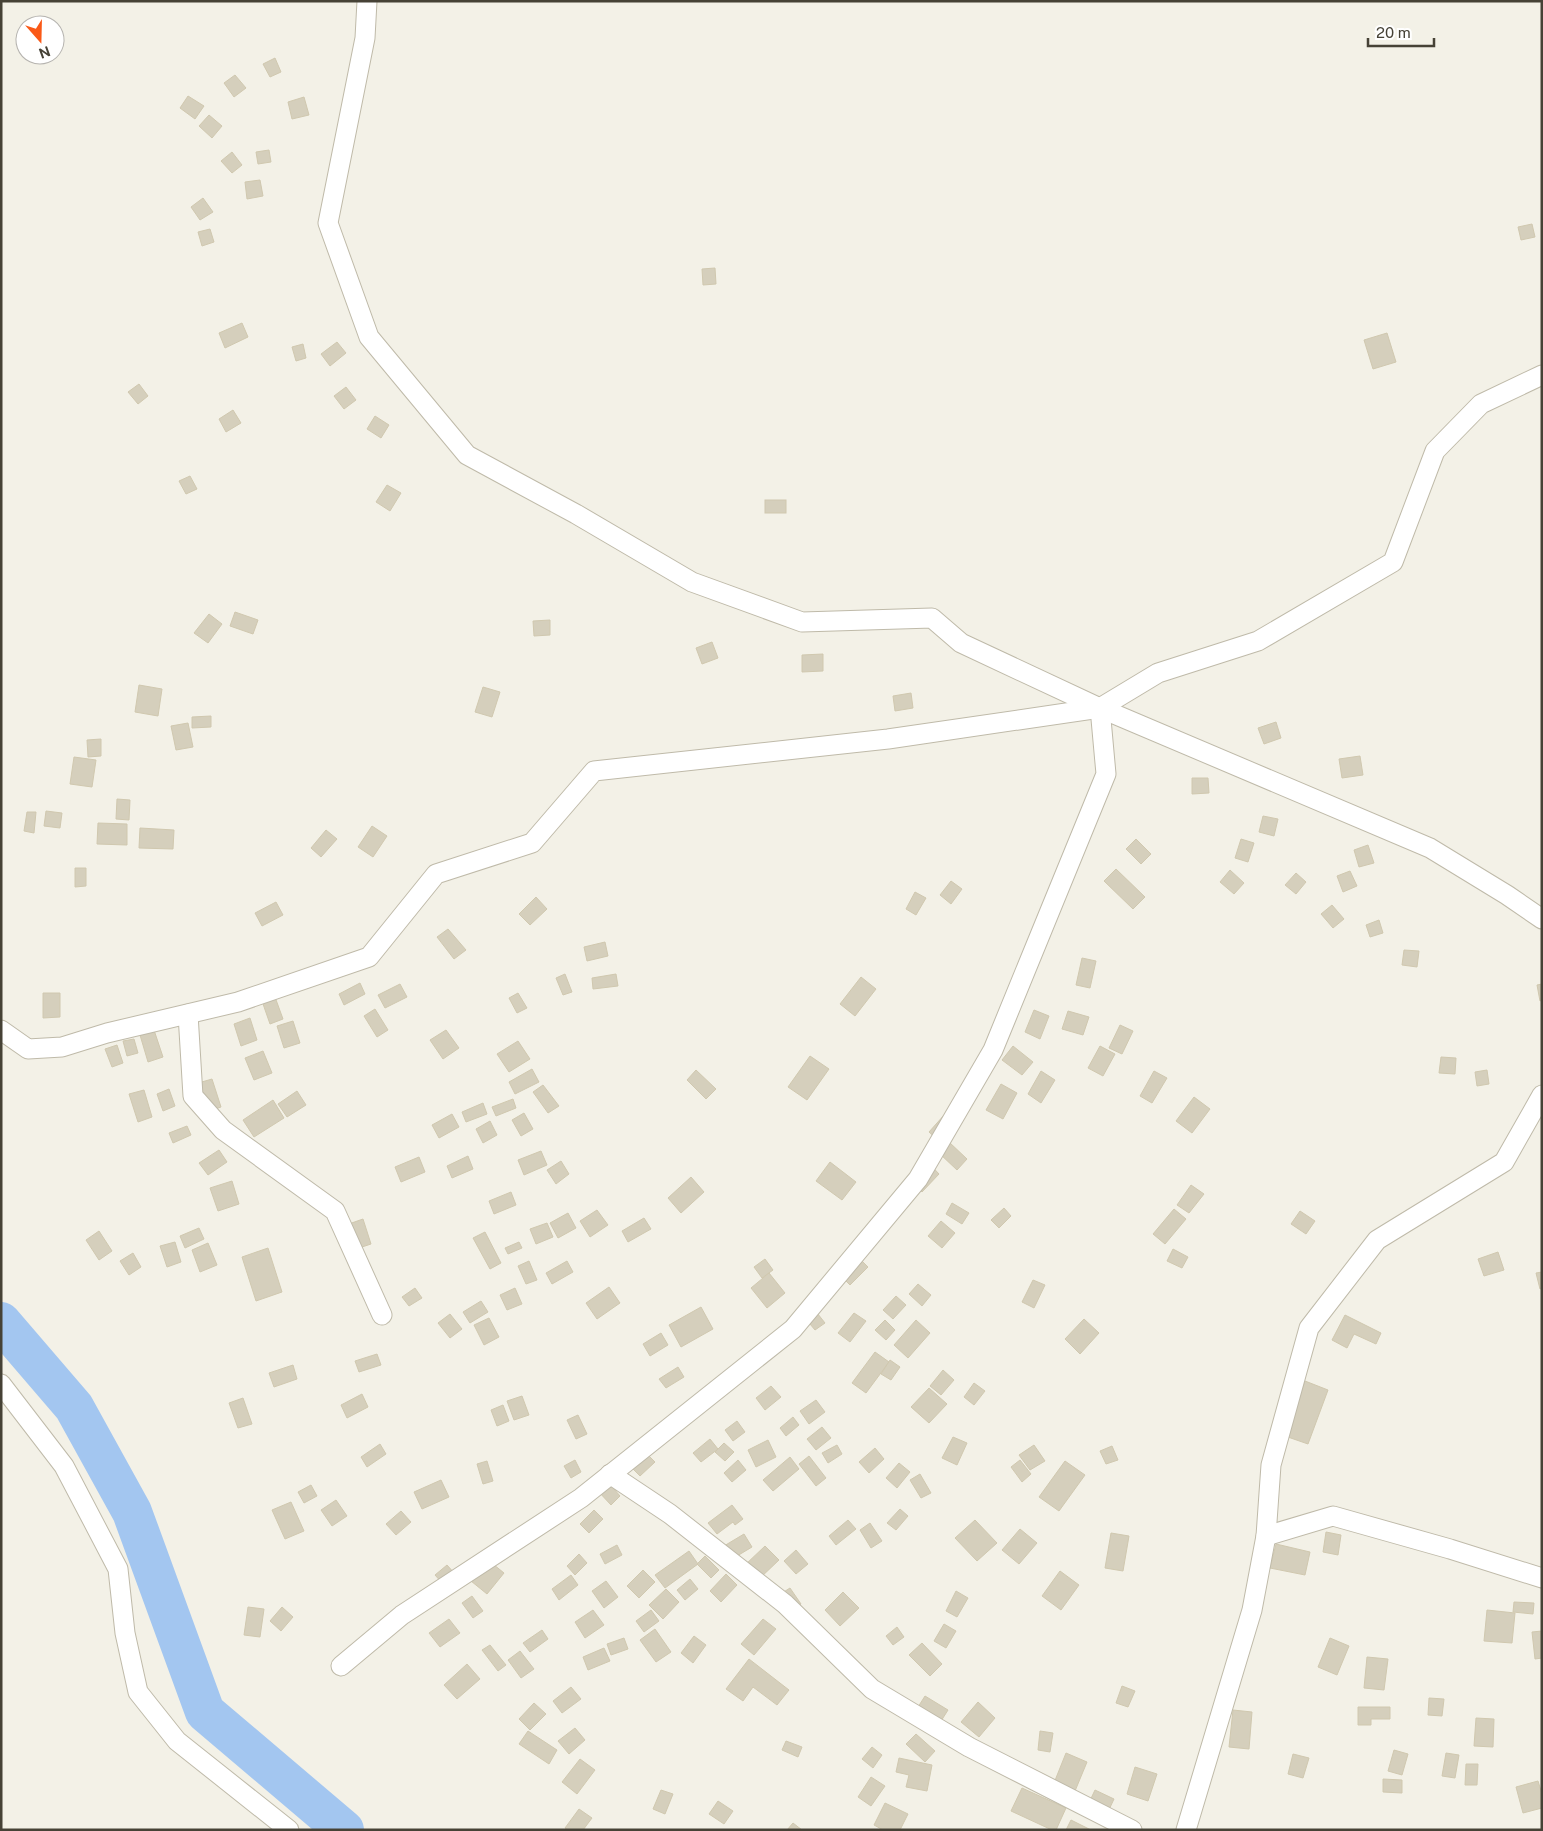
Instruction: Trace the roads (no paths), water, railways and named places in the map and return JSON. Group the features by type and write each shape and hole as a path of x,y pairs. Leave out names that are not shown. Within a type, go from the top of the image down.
{"street":[{"path":"367,1 365,38 328,224 368,337 467,455 576,514 692,582 802,622 932,618 961,643 1100,708 1430,848 1507,895 1542,919"},
{"path":"1,1030 28,1049 62,1047 107,1033 238,1002 369,957 436,874 532,843 594,771 888,740 1100,708 1158,673 1258,641 1392,562 1435,451 1481,404 1542,375"},
{"path":"341,1666 402,1615 581,1498 793,1329 918,1179 993,1050 1106,774 1100,708"},
{"path":"188,1014 193,1096 223,1130 335,1211 382,1315"},
{"path":"1186,1830 1252,1610 1266,1536 1271,1465 1309,1328 1377,1240 1504,1162 1542,1094"},
{"path":"1,1384 64,1466 118,1569 125,1633 138,1692 177,1741 289,1830"},
{"path":"610,1474 670,1514 785,1604 872,1689 969,1746 1132,1830"},
{"path":"1266,1536 1333,1516 1542,1578"}],"waterway":[{"path":"1,1322 74,1407 132,1512 205,1712 344,1830"}]}
